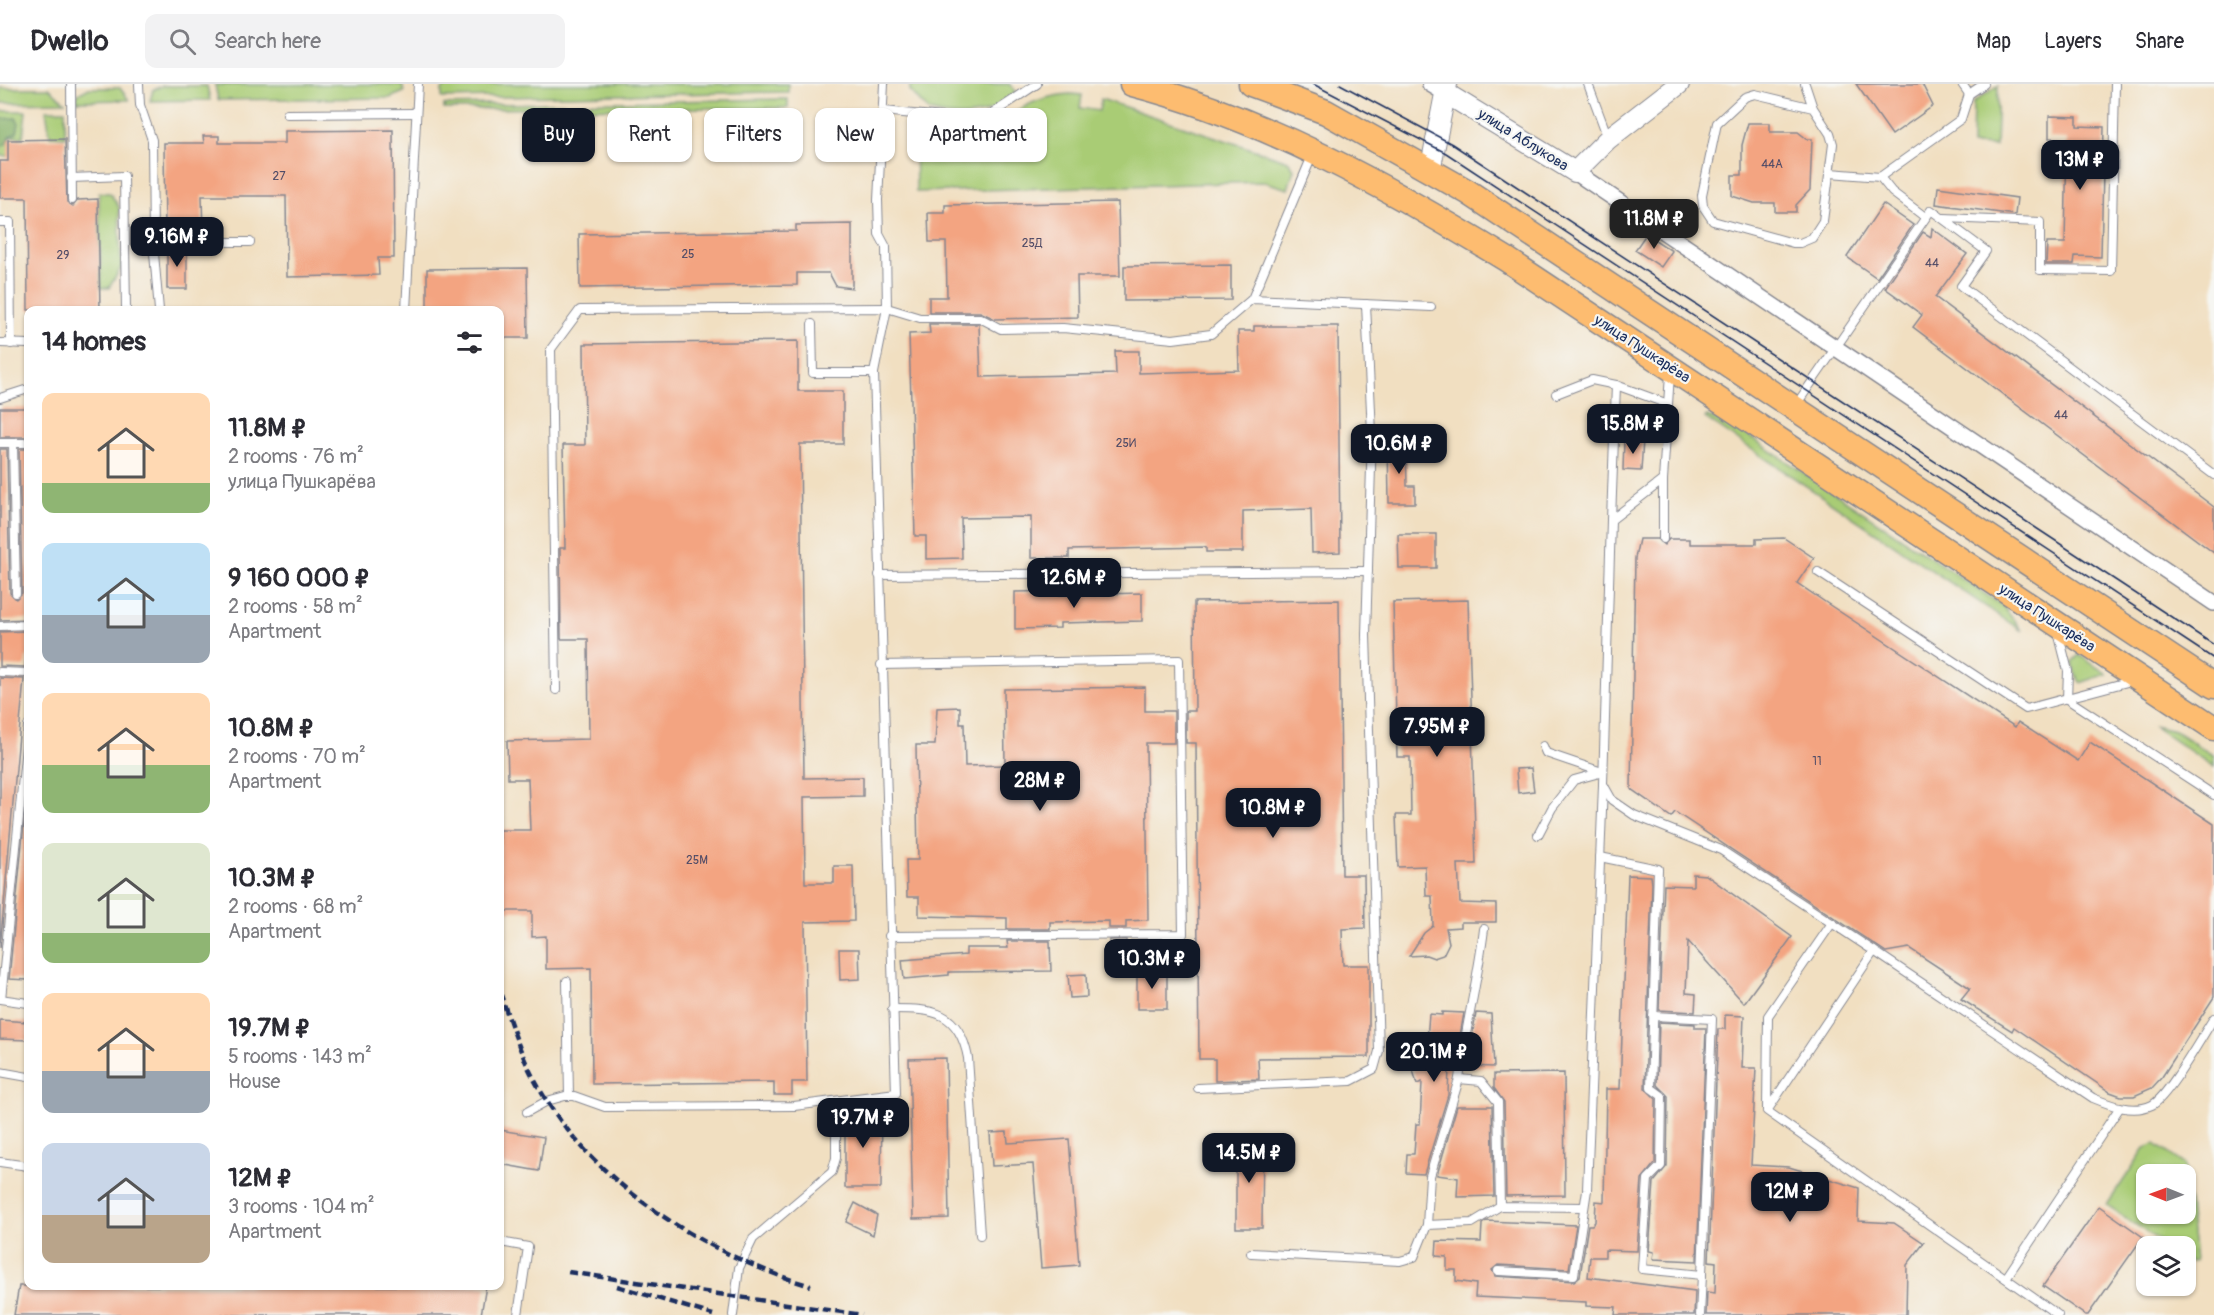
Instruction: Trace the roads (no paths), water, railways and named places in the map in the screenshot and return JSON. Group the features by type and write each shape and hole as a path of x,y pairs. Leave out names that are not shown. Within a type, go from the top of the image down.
{"main road":[{"name":"улица Пушкарёва","path":"1132,84 1225,112 1314,152 1411,201 1506,259 2214,728"},
{"path":"1251,84 1326,112 1468,192 1795,406 2214,686"},
{"path":"1411,201 1430,171"}],"street":[{"name":"улица Аблукова","path":"1441,87 1575,172 1608,139 1678,84"},
{"path":"1430,171 1441,87"},
{"path":"1575,172 1835,345 2214,603"}],"lane":[{"path":"71,84 72,200"},
{"path":"139,84 140,105 152,140 153,242 159,306"},
{"path":"406,306 418,84"},
{"path":"884,84 884,108"},
{"path":"895,112 981,122 1037,84"},
{"path":"1588,84 1608,139"},
{"path":"1804,84 1813,108 1833,140 1821,228 1812,238 1800,243 1721,226 1713,221 1703,206 1702,187 1715,129 1721,117 1744,97 1755,94 1813,108"},
{"path":"1962,84 1970,94"},
{"path":"1830,174 1880,177 1961,118 1970,94 1984,84"},
{"path":"1942,218 2040,222 2040,270 2111,271 2115,84"},
{"path":"287,114 416,113"},
{"path":"556,690 551,349 580,310 887,308 920,318 980,318 1000,329 1063,328 1173,339 1211,334 1252,299 1314,152"},
{"path":"527,1112 547,1101 569,1096 605,1107 794,1106 896,1093 889,936 874,373 887,308 886,247 879,234 881,162"},
{"path":"71,178 124,176 126,306"},
{"path":"1880,177 1892,192 1925,217"},
{"path":"1795,406 1930,210 1986,251 1961,286 2214,475"},
{"path":"0,222 10,222 11,344"},
{"path":"153,242 250,242"},
{"path":"1252,299 1431,307"},
{"path":"1198,1088 1351,1081 1374,1069 1379,1051 1366,635 1372,433 1366,304"},
{"path":"812,324 813,373 874,373"},
{"path":"0,344 24,344"},
{"path":"1663,539 1663,480 1671,368"},
{"path":"1556,394 1592,380 1616,385 1668,404"},
{"path":"1498,1271 1574,1275 1584,1207 1604,772 1616,385"},
{"path":"0,398 24,390"},
{"path":"0,443 24,443"},
{"path":"13,443 16,593"},
{"path":"1611,520 1663,480"},
{"path":"879,574 1368,571"},
{"path":"1818,572 2026,710 2139,679"},
{"path":"2056,624 2068,671 2067,699"},
{"path":"0,626 24,625"},
{"path":"881,665 1179,660 1183,934 889,936"},
{"path":"0,672 24,674"},
{"path":"2067,699 2214,795"},
{"path":"1543,746 1546,753 1604,772"},
{"path":"24,765 0,999 24,1002"},
{"path":"1538,835 1552,808 1574,780 1604,772"},
{"path":"1603,784 1612,800 1634,815 1721,849 2093,1098 2133,1109 2152,1105 2165,1092 2214,1018"},
{"path":"1600,857 1658,869 1651,1088 1662,1096 1661,1166 1648,1179 1642,1269 1702,1275"},
{"path":"1767,1111 1768,1016 1832,923"},
{"path":"1251,1253 1400,1261 1414,1257 1428,1225 1430,1176 1459,1079 1467,1019 1477,985 1484,929"},
{"path":"1767,1111 1874,951"},
{"path":"567,981 569,1096"},
{"path":"892,1009 922,1009 939,1013 954,1024 964,1037 968,1058 980,1235"},
{"path":"1653,1016 1712,1019 1700,1315"},
{"path":"0,1072 24,1076"},
{"path":"1459,1079 1481,1081 1498,1102 1500,1206"},
{"path":"733,1315 739,1268 753,1239 832,1172 836,1158 836,1101"},
{"path":"2006,1278 2120,1107"},
{"path":"1767,1111 2058,1315"},
{"path":"0,1162 24,1165"},
{"path":"1428,1225 1472,1223 1500,1206 1584,1207"},
{"path":"504,1243 528,1247 518,1315"}],"tram line":[{"path":"1313,84 1446,153 2214,659"},
{"path":"1340,84 1452,144 2214,645"}],"railway":[{"path":"504,1004 526,1063 553,1111 581,1146 614,1178 650,1207 688,1232 729,1254 770,1272 811,1286"},
{"path":"568,1272 862,1315"},
{"path":"617,1286 713,1315"}]}
